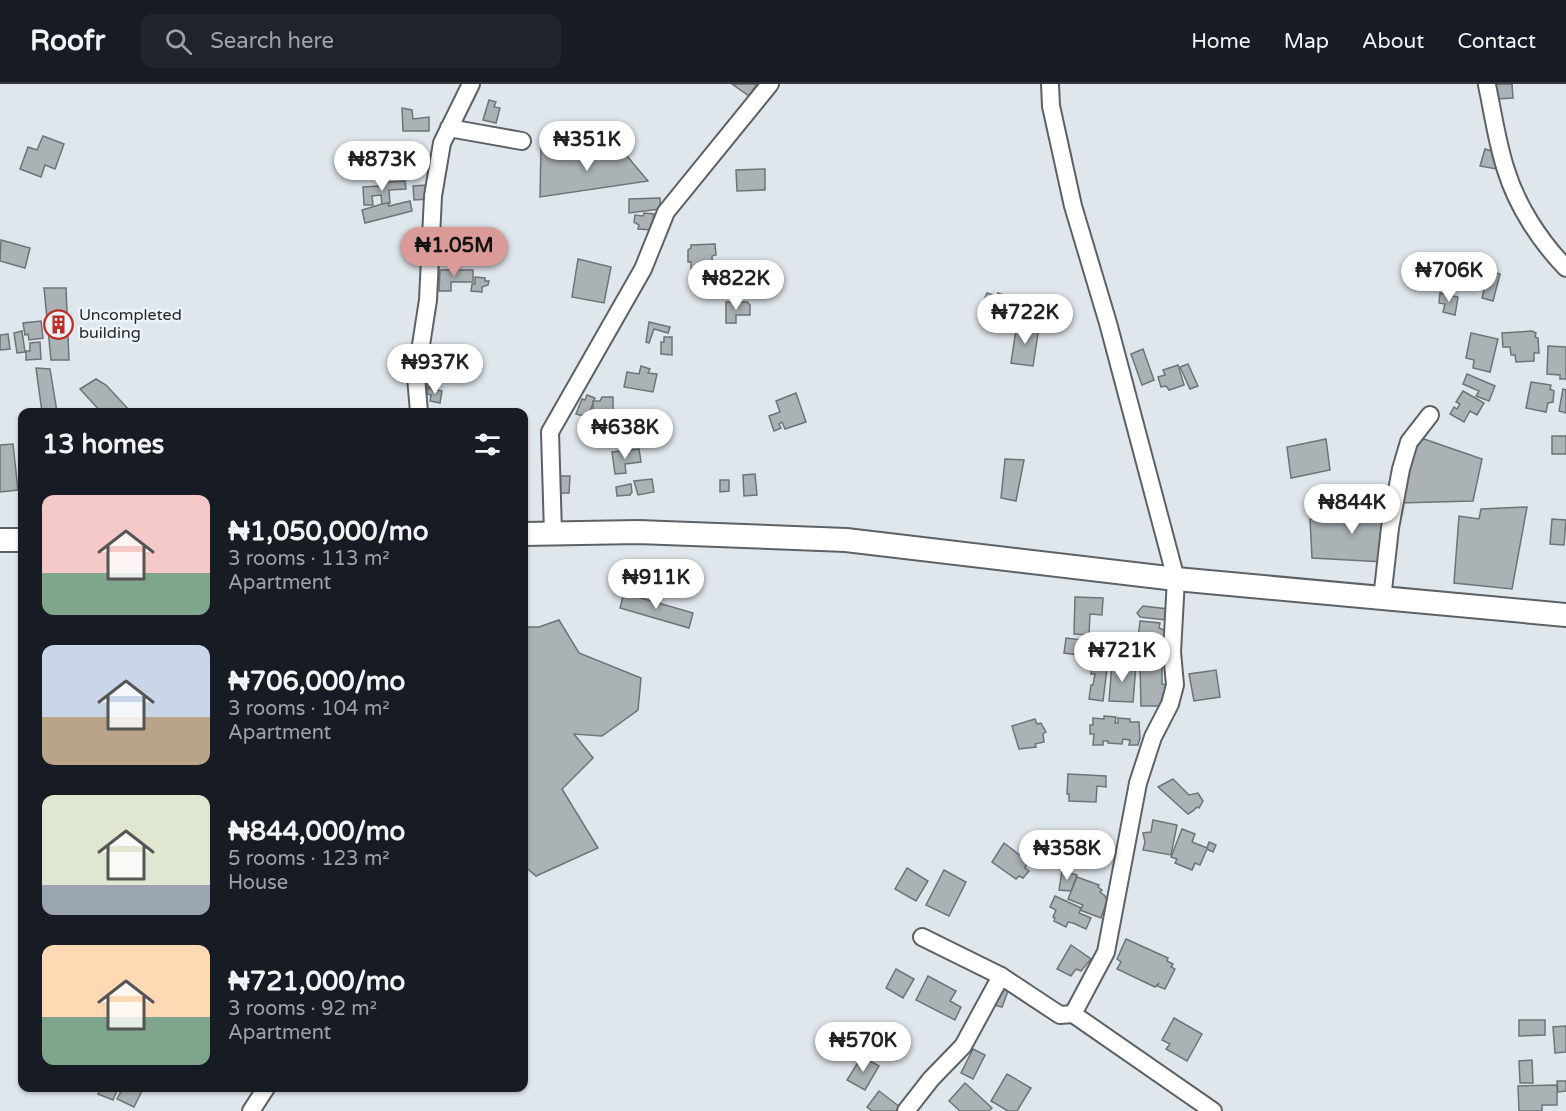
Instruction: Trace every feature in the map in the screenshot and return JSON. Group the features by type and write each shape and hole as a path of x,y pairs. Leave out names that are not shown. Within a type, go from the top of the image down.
{"main road":[{"path":"528,534 638,532 846,540 1176,579 1566,615"},
{"path":"0,540 18,540"}],"street":[{"path":"419,408 416,377 428,300 433,196 442,143 471,84"},
{"path":"553,533 549,432 643,269 666,212 770,84"},
{"path":"1050,84 1051,106 1073,206 1108,323 1176,579 1172,652 1175,685 1170,704 1153,737 1138,783 1106,952 1072,1014"},
{"path":"1487,85 1506,172 1542,240 1566,268"},
{"path":"449,128 522,141"},
{"path":"1382,599 1390,528 1401,469 1409,442 1430,415"},
{"path":"922,938 1001,976 1060,1015 1072,1014 1212,1111"},
{"path":"906,1111 931,1079 963,1046 1001,976"},
{"path":"251,1111 263,1092"}],"building":[{"path":"732,84 757,84 749,96"},
{"path":"1491,84 1512,84 1513,98 1497,99"},
{"path":"489,100 496,102 494,107 500,108 496,123 483,120"},
{"path":"402,108 412,110 413,119 429,117 429,131 403,131"},
{"path":"43,136 64,144 55,169 45,165 41,177 20,169 28,147 37,150"},
{"path":"616,143 648,181 540,197 541,148 561,156 590,155"},
{"path":"1485,149 1499,156 1496,169 1480,166"},
{"path":"765,169 765,190 737,191 736,170"},
{"path":"405,181 406,189 389,190 390,203 382,204 381,195 372,196 373,205 364,205 363,187 379,186 378,183"},
{"path":"427,185 428,199 414,200 413,186"},
{"path":"660,198 660,209 629,213 629,199"},
{"path":"410,201 412,211 365,223 362,210 382,204 388,203 389,206"},
{"path":"644,213 654,214 653,218 658,220 653,230 638,229 639,225 634,222 635,215 643,216"},
{"path":"1,240 30,248 25,268 0,261"},
{"path":"715,244 716,255 712,256 713,272 691,273 688,250 691,245"},
{"path":"578,259 611,267 604,303 572,297"},
{"path":"440,270 473,270 473,282 451,282 451,291 439,291"},
{"path":"1489,271 1500,274 1493,301 1482,298"},
{"path":"475,277 489,281 488,285 482,287 482,292 471,291 472,284 475,284"},
{"name":"Uncompleted building","path":"44,288 66,288 69,360 51,360"},
{"path":"987,293 997,296 998,293 1014,299 1003,327 993,324 995,317 985,314 988,304 983,302"},
{"path":"1440,293 1458,297 1455,315 1443,312 1445,304 1439,303"},
{"path":"726,302 747,302 750,305 750,315 736,315 736,323 726,323"},
{"path":"41,321 43,338 29,340 28,334 25,335 23,323"},
{"path":"649,322 670,327 668,333 654,329 649,343 646,342"},
{"path":"1017,323 1039,327 1033,366 1011,363"},
{"path":"22,331 25,352 17,353 14,333"},
{"path":"1532,331 1538,338 1539,353 1534,353 1534,361 1516,362 1515,355 1511,355 1510,347 1503,347 1502,333"},
{"path":"1471,333 1498,339 1490,372 1473,368 1474,360 1466,358"},
{"path":"8,334 10,349 0,350 0,335"},
{"path":"664,337 672,337 672,355 661,354 661,342 664,342"},
{"path":"40,342 41,359 26,360 26,351 30,351 30,343"},
{"path":"1548,346 1566,347 1566,379 1560,379 1560,375 1547,374"},
{"path":"1143,349 1154,380 1142,385 1131,354"},
{"path":"1188,364 1198,386 1190,389 1180,367"},
{"path":"1178,365 1184,385 1169,390 1166,386 1161,387 1158,377 1165,375 1163,370"},
{"path":"641,366 650,369 648,373 657,374 653,392 624,387 627,372 639,374"},
{"path":"36,368 50,369 56,408 41,408"},
{"path":"1467,374 1495,386 1489,401 1476,396 1479,391 1463,384"},
{"path":"424,377 439,379 437,389 427,387 428,383 424,382"},
{"path":"96,379 106,385 127,408 97,408 80,389"},
{"path":"1531,382 1551,385 1550,389 1554,391 1553,402 1548,403 1546,412 1526,408"},
{"path":"428,388 442,391 440,403 430,401 431,395 427,394"},
{"path":"1563,389 1566,390 1566,413 1559,411"},
{"path":"1463,391 1484,403 1477,415 1470,411 1464,422 1450,414 1454,407 1457,409 1460,404 1456,402"},
{"path":"796,393 806,422 785,429 782,422 779,424 781,428 774,431 769,416 780,412 776,401"},
{"path":"587,395 595,398 588,417 576,414 582,399 585,400"},
{"path":"602,397 613,397 613,414 593,414 593,401 600,401"},
{"path":"1552,436 1566,436 1566,454 1552,454"},
{"path":"1326,439 1330,470 1291,478 1287,447"},
{"path":"1424,439 1482,459 1473,501 1399,503 1410,451"},
{"path":"13,444 18,490 0,492 0,445"},
{"path":"639,449 641,462 625,464 626,473 615,474 612,452"},
{"path":"1005,459 1024,460 1016,501 1001,498"},
{"path":"755,474 757,495 744,496 743,475"},
{"path":"560,476 570,476 569,493 560,493"},
{"path":"652,479 654,492 638,495 634,481"},
{"path":"720,480 729,480 729,491 720,492"},
{"path":"631,484 630,495 617,496 616,487"},
{"path":"1392,504 1384,562 1312,558 1310,519"},
{"path":"1527,507 1512,589 1454,583 1459,516 1479,519 1481,509"},
{"path":"1552,519 1566,520 1564,545 1550,544"},
{"path":"624,593 693,613 689,628 620,608"},
{"path":"1075,597 1103,598 1102,615 1090,614 1089,635 1074,634"},
{"path":"1143,606 1168,609 1166,620 1140,617 1137,613"},
{"path":"559,620 579,653 641,678 638,710 602,736 574,734 593,758 562,789 598,848 536,876 528,869 528,627 539,627"},
{"path":"1140,621 1160,623 1159,628 1166,631 1168,645 1161,644 1161,650 1137,647"},
{"path":"1066,638 1089,641 1089,638 1101,642 1104,646 1102,658 1064,653"},
{"path":"1141,649 1165,653 1162,667 1139,662"},
{"path":"1093,660 1108,661 1103,701 1089,699 1095,674 1091,674"},
{"path":"1112,664 1136,665 1133,702 1109,701"},
{"path":"1140,667 1162,667 1162,684 1169,686 1170,700 1163,700 1163,706 1141,706"},
{"path":"1216,670 1220,697 1194,701 1189,674"},
{"path":"1104,716 1116,717 1115,723 1118,723 1118,718 1139,722 1138,745 1129,745 1130,740 1123,739 1122,744 1103,741 1103,745 1093,745 1094,734 1090,734 1090,725 1093,725 1093,718 1104,719"},
{"path":"1035,719 1037,724 1041,723 1046,732 1043,734 1044,742 1035,744 1036,747 1019,749 1012,726"},
{"path":"1068,774 1106,776 1106,787 1097,786 1096,802 1069,801"},
{"path":"1173,779 1189,795 1198,793 1203,801 1199,808 1197,807 1188,814 1158,787"},
{"path":"1153,820 1177,825 1171,855 1143,850 1145,842 1143,833 1151,832"},
{"path":"1182,829 1195,834 1192,842 1207,848 1209,842 1216,845 1213,852 1207,849 1200,865 1195,863 1192,870 1175,863 1177,859 1171,857"},
{"path":"1004,843 1029,859 1025,868 1029,871 1023,878 1019,876 1016,879 992,862"},
{"path":"907,868 928,881 916,901 895,889"},
{"path":"944,870 966,882 949,916 926,905"},
{"path":"1062,871 1077,875 1071,891 1059,890"},
{"path":"1077,877 1099,885 1098,887 1102,890 1100,892 1107,901 1101,918 1080,910 1083,905 1068,899"},
{"path":"1055,896 1081,908 1079,913 1091,918 1086,929 1068,922 1066,927 1054,921 1056,910 1050,907"},
{"path":"1126,939 1168,958 1167,961 1173,964 1171,967 1175,969 1165,989 1157,986 1159,983 1155,987 1117,969 1121,962 1117,959"},
{"path":"1071,945 1091,959 1081,971 1076,969 1071,976 1057,969"},
{"path":"896,969 914,979 903,998 886,988"},
{"path":"928,976 956,991 950,1001 961,1007 955,1020 916,1000"},
{"path":"999,988 1008,991 1002,1007 994,1005"},
{"path":"1174,1018 1202,1034 1187,1061 1166,1049 1170,1044 1162,1040"},
{"path":"1519,1020 1545,1020 1545,1035 1519,1036"},
{"path":"1566,1026 1566,1052 1555,1053 1553,1027"},
{"path":"973,1049 985,1055 973,1079 961,1073"},
{"path":"862,1056 879,1066 865,1090 847,1080"},
{"path":"1532,1060 1533,1083 1520,1083 1519,1061"},
{"path":"1007,1074 1031,1088 1017,1111 1008,1111 991,1101"},
{"path":"1557,1081 1566,1081 1566,1091 1558,1092"},
{"path":"965,1083 992,1108 989,1111 960,1111 949,1101"},
{"path":"1557,1085 1557,1105 1542,1105 1542,1111 1519,1111 1518,1086"},
{"path":"879,1091 900,1107 896,1111 872,1111 867,1107"},
{"path":"99,1092 116,1092 113,1100 98,1094"},
{"path":"121,1092 142,1092 134,1107 117,1099"}],"place":[{"name":"Uncompleted building","path":"58,324"}]}
